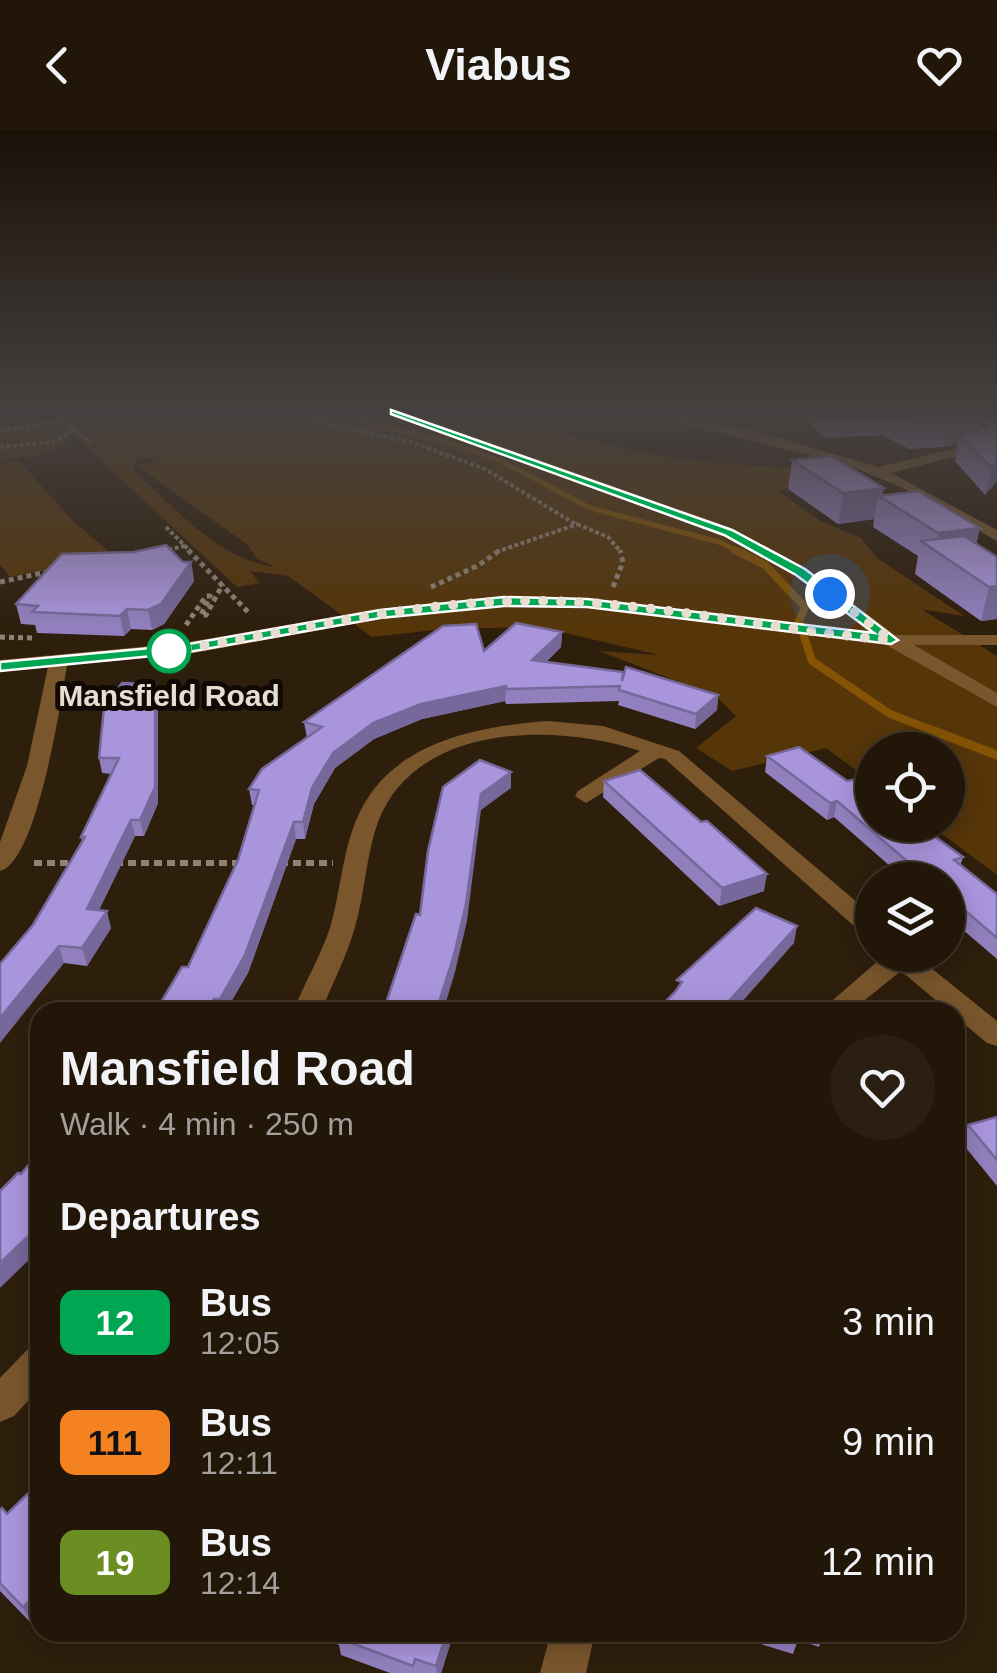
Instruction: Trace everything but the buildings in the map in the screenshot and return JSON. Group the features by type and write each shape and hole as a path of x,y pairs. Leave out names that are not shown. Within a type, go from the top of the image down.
{"street":[{"path":"594,484 728,532 801,572 891,640 997,701"},
{"path":"902,484 997,536"},
{"path":"420,593 441,597 447,605"},
{"path":"0,666 218,644 447,605 559,602 891,640 997,640"},
{"path":"218,644 209,630 245,618"},
{"path":"0,864 22,815 42,750 58,661"},
{"path":"311,1002 342,929 367,822 388,785 410,766 451,743 499,731 548,727 602,732 658,749 718,792 855,913"},
{"path":"586,796 658,749"},
{"path":"845,1002 882,972"},
{"path":"918,972 955,1002"},
{"path":"965,1010 997,1036"},
{"path":"0,1404 30,1372"},
{"path":"562,1673 570,1642"}],"path":[{"path":"513,484 578,524 608,537 620,549 624,562 612,589"},
{"path":"420,593 478,565 501,548 578,524"},
{"path":"166,527 221,582 245,618"},
{"path":"154,552 185,546"},
{"path":"0,582 58,570"},
{"path":"206,596 210,596 201,615 206,615 221,582"},
{"path":"186,625 221,582"},
{"path":"34,863 91,863"},
{"path":"110,863 357,864"}],"shaded area":[{"path":"0,484 40,484 72,520 115,557 10,577 0,565"},
{"path":"126,484 148,484 216,543 254,562 275,567 257,559 248,545 162,484 797,484 778,491 822,522 861,538 877,558 964,616 921,609 997,656 997,875 953,842 965,842 965,732 855,732 855,769 826,748 732,771 696,748 736,716 716,696 599,651 659,655 540,627 443,629 372,637 288,576 250,571 260,583 237,587"}],"waterway":[{"path":"545,484 590,508 719,542 740,552"},
{"path":"735,550 765,565 805,607 799,621 812,661 890,714 937,732"},
{"path":"934,731 997,755"}],"bus line":[{"name":"12","path":"0,666 183,649 447,605 536,601 587,603 891,640 801,572 766,551 687,515 600,484"}],"place":[{"name":"Mansfield Road","path":"169,651"}],"route":[{"path":"169,651 380,614 474,603 536,601 624,607 891,640 830,594"}]}
